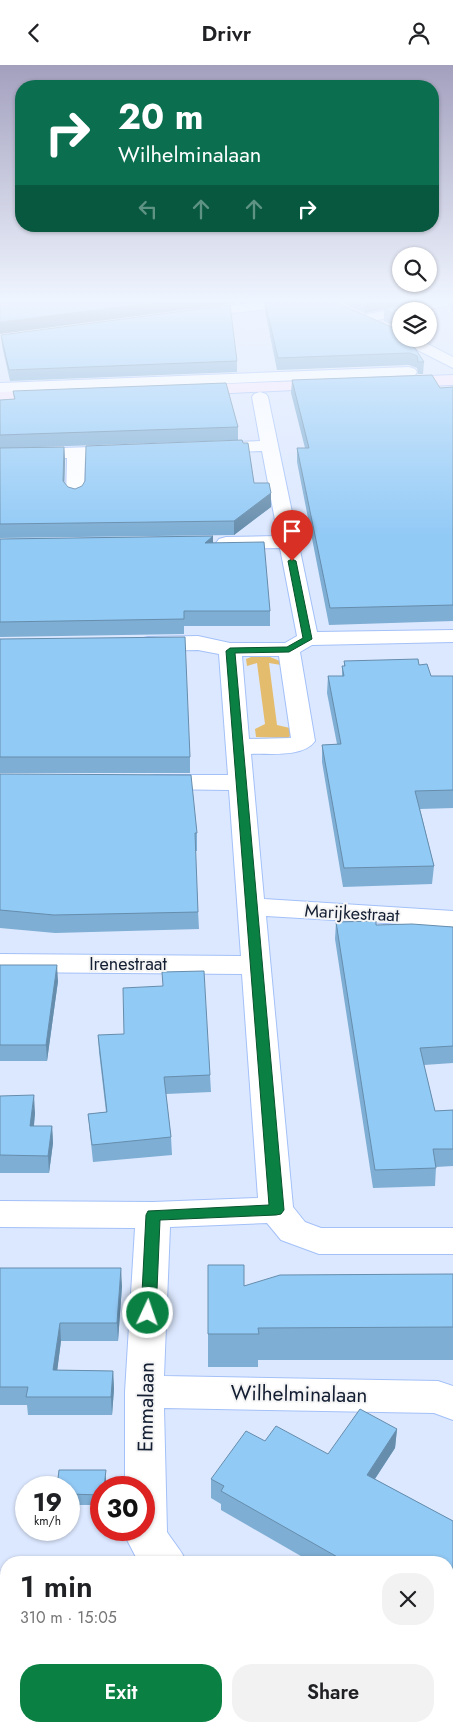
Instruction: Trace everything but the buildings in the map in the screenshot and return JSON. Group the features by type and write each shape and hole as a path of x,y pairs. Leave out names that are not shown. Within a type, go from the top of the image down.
{"street":[{"path":"0,389 218,380"},
{"path":"399,380 406,382"},
{"path":"0,397 453,380"},
{"path":"382,391 406,382"},
{"path":"180,400 341,393"},
{"path":"238,747 293,745 303,741 298,644 288,542 260,397"},
{"path":"0,406 62,404"},
{"path":"192,448 270,446"},
{"path":"0,455 144,450"},
{"path":"75,495 76,452"},
{"path":"210,543 288,542"},
{"path":"124,645 198,643 230,651 298,644 453,636"},
{"path":"230,651 276,1210 293,1231 319,1241 453,1241"},
{"path":"128,782 241,783"},
{"name":"Marijkestraat","path":"252,907 453,919"},
{"name":"Irenestraat","path":"0,963 256,965"},
{"path":"0,1214 153,1215 276,1210"},
{"name":"Emmalaan","path":"153,1215 144,1392 146,1536 158,1556"},
{"name":"Wilhelminalaan","path":"144,1392 438,1397 453,1404"}],"shaded area":[{"path":"251,657 270,657 280,661 281,665 269,663 277,725 290,728 291,735 288,738 256,737 255,729 265,724 257,663 247,666 246,659"}],"route":[{"path":"148,1313 153,1215 276,1210 230,651 289,649 308,639 292,561"}]}
